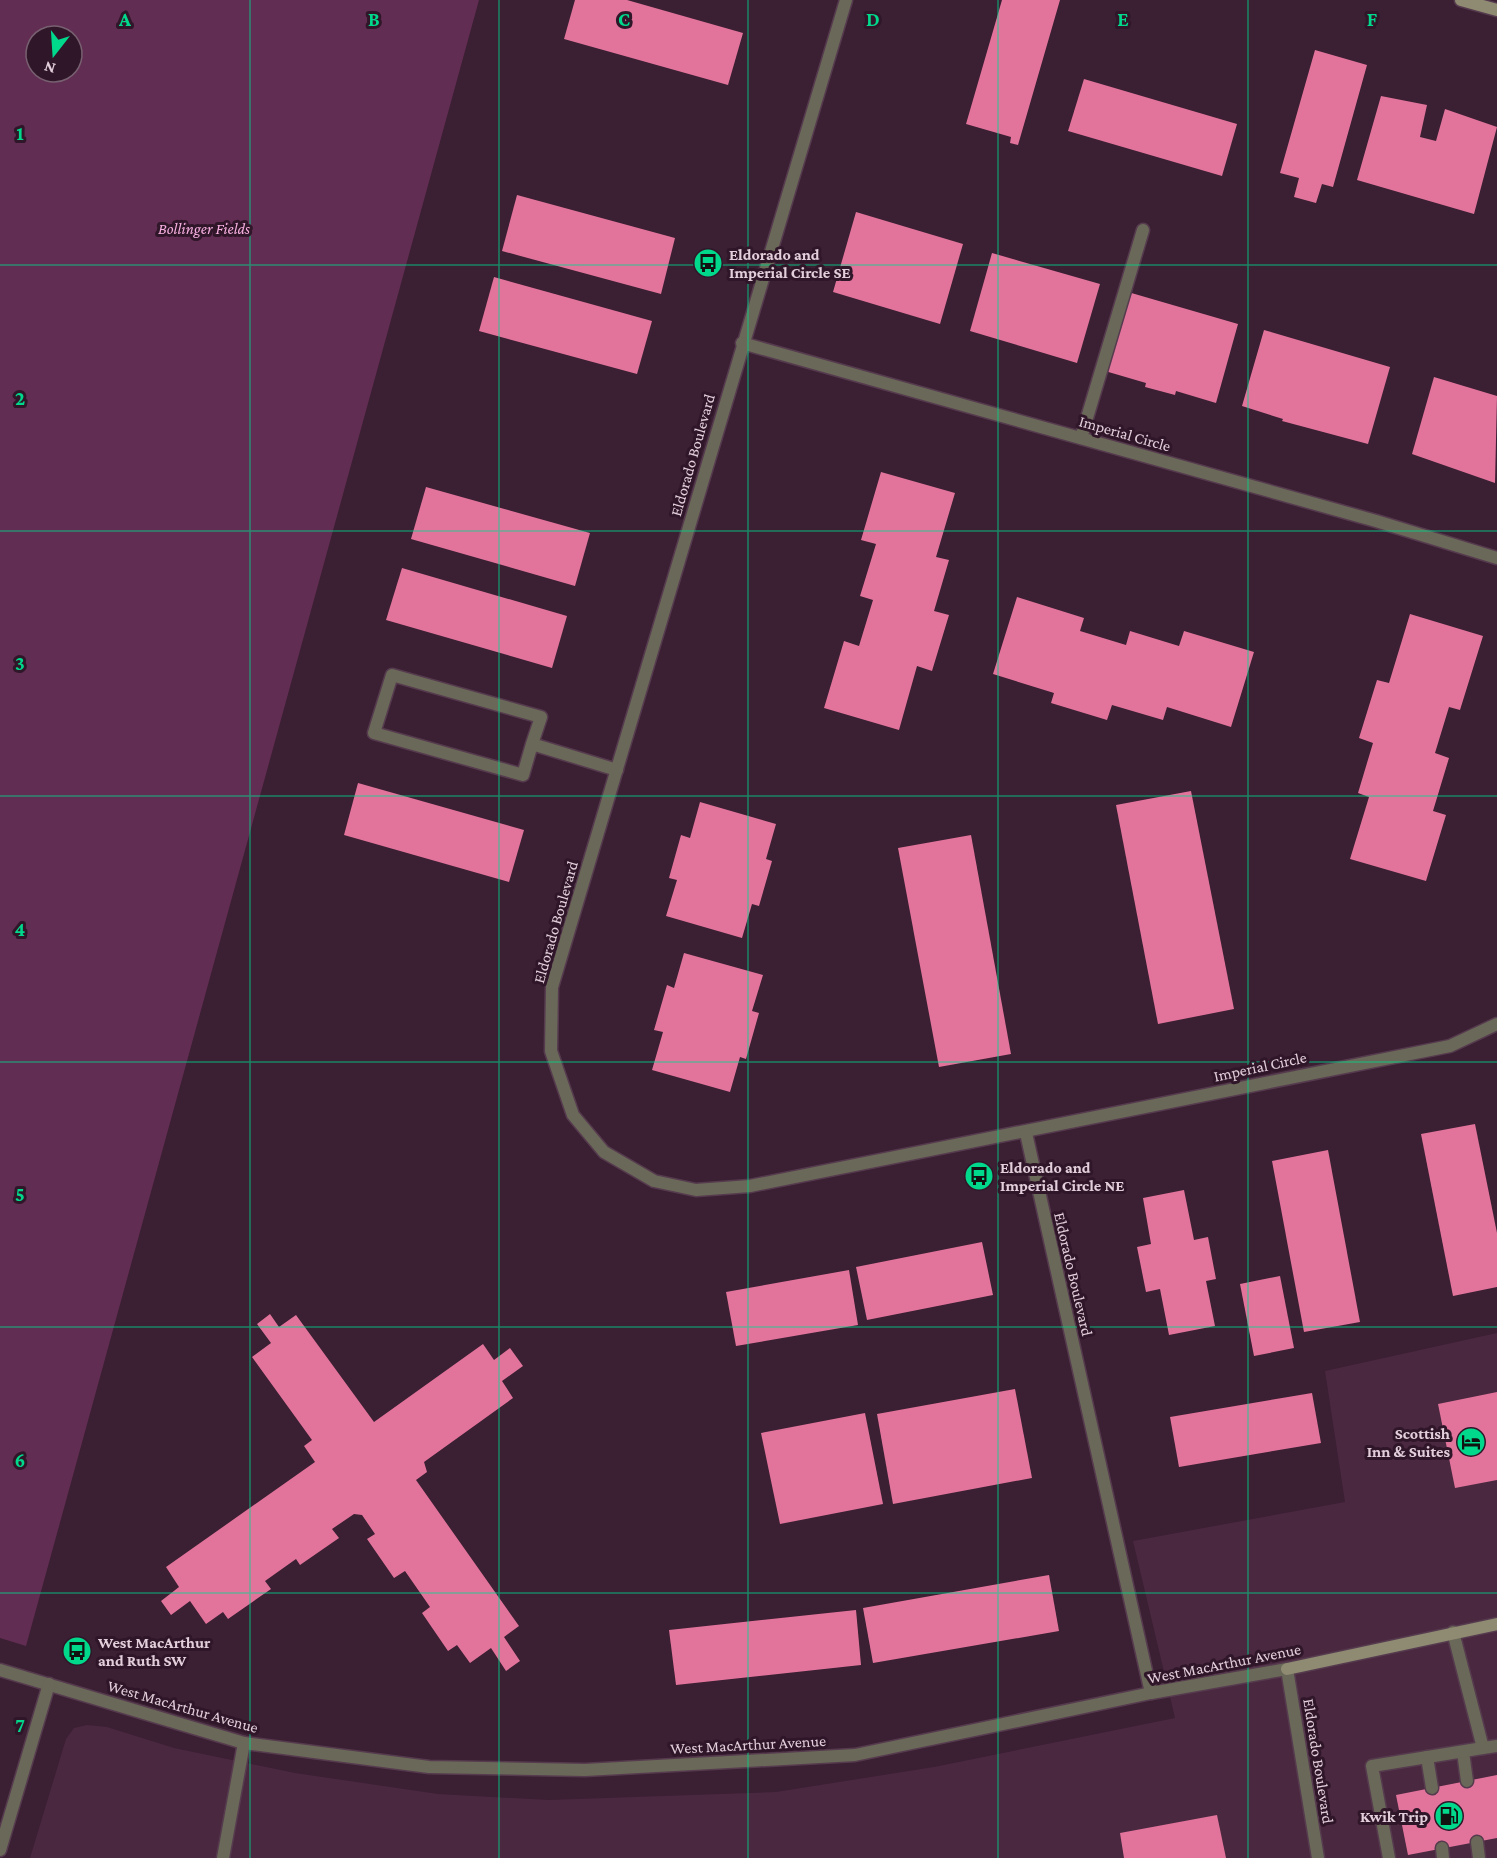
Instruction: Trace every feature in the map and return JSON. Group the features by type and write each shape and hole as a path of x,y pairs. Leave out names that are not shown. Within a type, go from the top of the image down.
{"street":[{"name":"Eldorado Boulevard","path":"846,0 552,987 550,1051 573,1115 604,1152 654,1181 696,1190 750,1186 1026,1133 1151,1693"},
{"path":"1461,0 1497,10"},
{"path":"1081,438 1143,230"},
{"name":"Imperial Circle","path":"742,343 1376,521 1497,558"},
{"path":"392,675 541,717 532,744 523,775 374,733 392,675"},
{"path":"532,744 617,770"},
{"name":"Imperial Circle","path":"1026,1133 1450,1046 1497,1024"},
{"name":"West MacArthur Avenue","path":"0,1670 244,1743 429,1767 585,1770 855,1755 1151,1693 1287,1669 1497,1624"},
{"path":"1453,1632 1484,1748"},
{"name":"Eldorado Boulevard","path":"1287,1669 1318,1858"},
{"path":"0,1850 49,1684"},
{"path":"223,1858 244,1743"},
{"path":"1389,1858 1372,1766 1497,1746"},
{"path":"1463,1752 1467,1781"},
{"path":"1427,1757 1432,1788"},
{"path":"1477,1842 1479,1858"}],"shaded area":[{"path":"1497,1333 1497,1858 30,1858 66,1739 74,1728 87,1725 107,1727 174,1748 295,1773 438,1794 549,1800 776,1792 934,1767 1175,1718 1133,1541 1345,1502 1325,1371"}],"green space":[{"name":"Bollinger Fields","path":"0,0 479,0 26,1646 0,1638"}],"building":[{"path":"575,0 627,0 743,33 728,85 564,39"},
{"path":"1002,0 1060,0 1018,145 1010,143 1011,137 966,124"},
{"path":"1315,50 1367,65 1333,187 1322,184 1316,203 1294,197 1299,178 1280,173"},
{"path":"1084,79 1237,124 1222,176 1068,131"},
{"path":"1381,96 1427,105 1420,137 1436,141 1445,109 1497,127 1474,214 1357,180"},
{"path":"517,195 675,238 661,294 502,251"},
{"path":"856,212 963,244 940,324 833,292"},
{"path":"992,253 1100,284 1077,363 970,331"},
{"path":"494,277 652,321 637,374 479,331"},
{"path":"1128,292 1238,324 1216,403 1176,391 1175,395 1145,387 1146,383 1105,371"},
{"path":"1264,330 1390,367 1368,444 1282,421 1283,419 1242,406"},
{"path":"1434,377 1497,396 1495,483 1412,454"},
{"path":"881,472 955,493 936,557 949,560 934,611 949,615 932,671 917,666 899,730 824,708 844,641 859,646 873,600 860,596 876,544 861,540"},
{"path":"426,487 590,533 575,586 411,539"},
{"path":"402,568 567,616 552,668 386,620"},
{"path":"1017,597 1084,618 1080,631 1126,645 1130,631 1179,646 1184,631 1254,652 1231,727 1167,707 1163,720 1112,705 1107,720 1051,703 1054,693 993,674"},
{"path":"1410,614 1483,636 1460,710 1449,707 1435,753 1449,758 1433,811 1446,815 1426,881 1350,859 1369,797 1358,793 1373,743 1359,738 1377,680 1389,683"},
{"path":"358,783 524,830 509,882 344,835"},
{"path":"1191,791 1234,1009 1158,1024 1116,805"},
{"path":"700,802 776,824 766,859 772,861 759,906 752,904 742,938 666,916 677,880 669,878 681,835 690,838"},
{"path":"971,835 1011,1054 939,1067 898,848"},
{"path":"684,953 763,975 752,1011 759,1013 746,1059 740,1057 730,1092 652,1070 663,1032 654,1030 667,985 674,988"},
{"path":"1475,1124 1497,1233 1497,1287 1453,1296 1421,1134"},
{"path":"1328,1150 1360,1322 1304,1332 1272,1161"},
{"path":"1184,1190 1194,1240 1208,1237 1216,1279 1206,1281 1215,1326 1169,1335 1160,1289 1146,1292 1137,1247 1151,1244 1143,1198"},
{"path":"982,1242 993,1295 867,1320 856,1267"},
{"path":"849,1270 858,1325 736,1346 726,1292"},
{"path":"1280,1276 1294,1348 1254,1356 1240,1284"},
{"path":"270,1314 279,1327 296,1315 374,1422 483,1344 494,1360 510,1348 523,1366 502,1381 513,1398 424,1462 427,1472 416,1480 519,1626 504,1637 520,1661 506,1671 491,1648 470,1663 457,1645 448,1651 422,1613 430,1607 405,1571 394,1578 367,1539 375,1534 362,1515 354,1514 332,1529 339,1538 300,1565 296,1559 265,1581 271,1589 228,1619 223,1612 206,1624 190,1601 171,1615 161,1601 179,1587 166,1567 315,1462 304,1446 312,1440 252,1357 271,1343 257,1324"},
{"path":"1015,1389 1032,1478 893,1504 877,1414"},
{"name":"Scottish Inn & Suites","path":"1497,1392 1497,1480 1455,1488 1438,1404"},
{"path":"1312,1393 1321,1443 1179,1467 1170,1417"},
{"path":"865,1413 883,1504 780,1524 761,1433"},
{"path":"1049,1575 1059,1631 873,1663 863,1608"},
{"path":"856,1610 861,1665 676,1685 669,1630"},
{"name":"Kwik Trip","path":"1497,1775 1497,1838 1408,1855 1396,1795"},
{"path":"1217,1815 1226,1858 1124,1858 1120,1833"}],"place":[{"name":"Eldorado and Imperial Circle SE","path":"708,263"},
{"name":"Eldorado and Imperial Circle NE","path":"979,1176"},
{"name":"Scottish Inn & Suites","path":"1471,1442"},
{"name":"West MacArthur and Ruth SW","path":"77,1651"},
{"name":"Kwik Trip","path":"1449,1816"}]}
